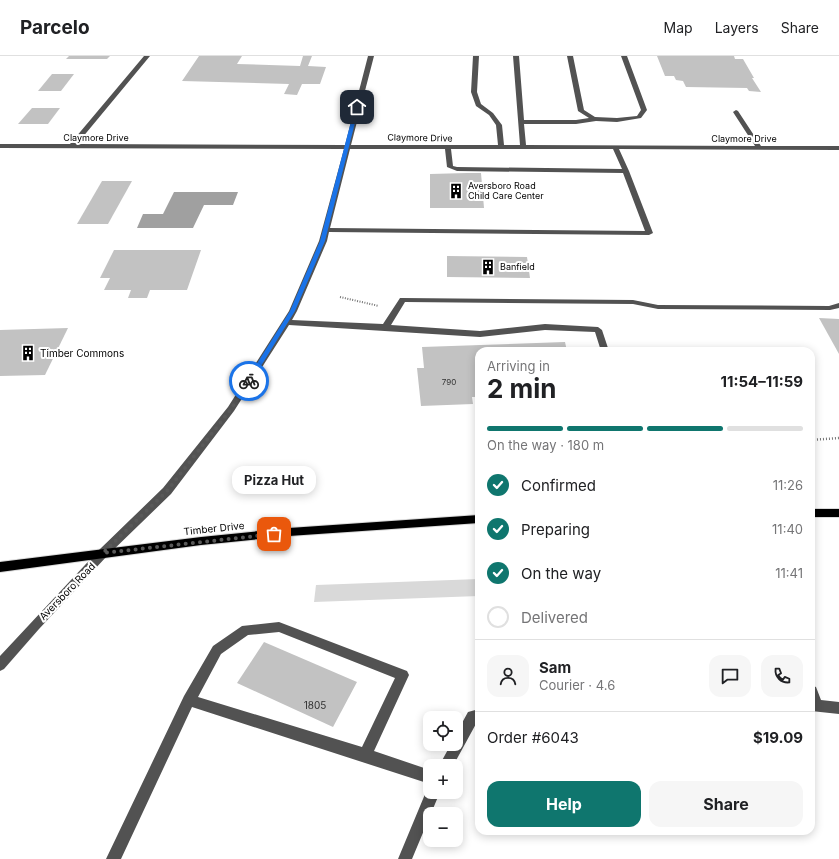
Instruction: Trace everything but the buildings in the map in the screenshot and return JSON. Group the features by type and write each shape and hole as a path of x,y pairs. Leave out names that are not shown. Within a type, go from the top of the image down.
{"main road":[{"path":"815,513 839,513"},
{"name":"Timber Drive","path":"0,566 289,532 475,519"}],"street":[{"path":"72,146 147,56"},
{"name":"Aversboro Road","path":"0,665 35,624 103,553 167,491 227,415 293,311 323,241 346,147 371,56"},
{"path":"476,56 474,92 478,105 490,114 499,125 501,148"},
{"path":"516,56 523,148"},
{"path":"570,56 580,111 594,119 617,120 639,118 644,110 624,56"},
{"path":"736,112 758,148"},
{"path":"521,122 576,122 598,119"},
{"name":"Claymore Drive","path":"0,146 839,148"},
{"path":"448,148 450,167 457,169 626,171"},
{"path":"325,230 649,233 626,171 615,148"},
{"path":"385,327 403,300 633,302 658,307 830,308 839,305"},
{"path":"286,322 480,334 545,327 598,330 604,347"},
{"path":"113,859 189,700 217,650 246,630 279,627 403,675 365,755"},
{"path":"189,700 423,775"},
{"path":"815,705 839,708"},
{"path":"450,759 473,716 475,716"},
{"path":"405,859 430,799"}],"path":[{"path":"340,297 354,299 383,307"},
{"path":"815,440 839,438"}],"shaded area":[{"path":"174,192 238,192 233,205 204,205 193,228 137,228 143,214 163,214"},
{"path":"475,579 475,596 314,602 316,585"}],"way so far":[{"path":"249,381 231,409 167,491 103,553 274,534"}],"place":[{"name":"Aversboro Road Child Care Center","path":"456,191"},
{"name":"Banfield","path":"488,267"},
{"name":"Timber Commons","path":"28,353"},
{"name":"Pizza Hut","path":"274,534"}],"route":[{"path":"249,381 293,311 323,241 357,107"}]}
